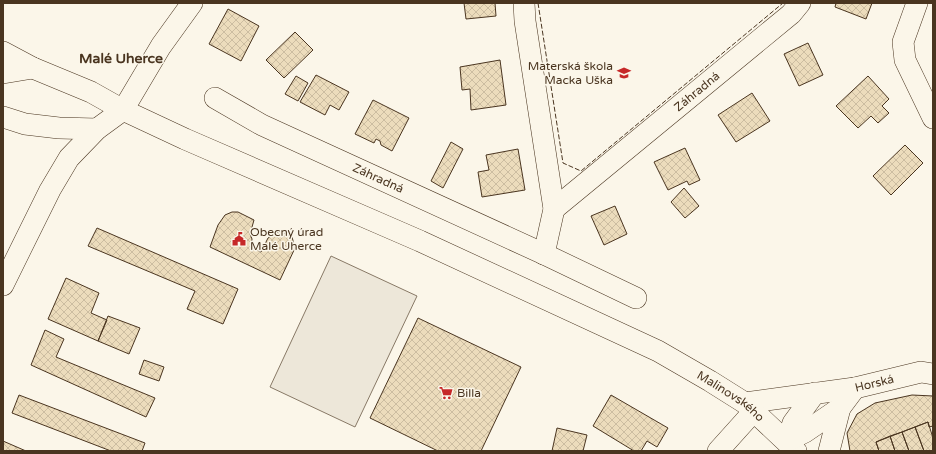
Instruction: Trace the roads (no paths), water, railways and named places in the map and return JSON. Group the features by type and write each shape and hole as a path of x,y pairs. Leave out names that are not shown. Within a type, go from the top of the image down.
{"street":[{"path":"3,285 50,190 68,158 98,129 123,110 161,46 192,3"},
{"path":"524,3 525,21 554,209 544,254"},
{"name":"Záhradná","path":"554,209 791,14 800,3"},
{"path":"917,3 903,42 905,60 933,118"},
{"name":"Malinovského","path":"3,52 33,68 91,92 123,110 185,139 420,241 658,351 710,381 749,407 792,446"},
{"path":"3,73 33,68"},
{"name":"Záhradná","path":"216,98 262,124 636,298"},
{"path":"3,117 25,124 59,128 98,129"},
{"name":"Horská","path":"792,446 805,432 840,408 855,388 921,372 933,374"},
{"path":"718,451 749,407 774,400 815,392 855,388"},
{"path":"792,446 793,423 815,392"},
{"path":"829,451 840,408"}],"place":[{"name":"Materská škola Macka Uška","path":"624,73"},
{"name":"Obecný úrad Malé Uherce","path":"239,239"},
{"name":"Billa","path":"446,393"}],"district":[{"name":"Malé Uherce","path":"121,58"}]}
